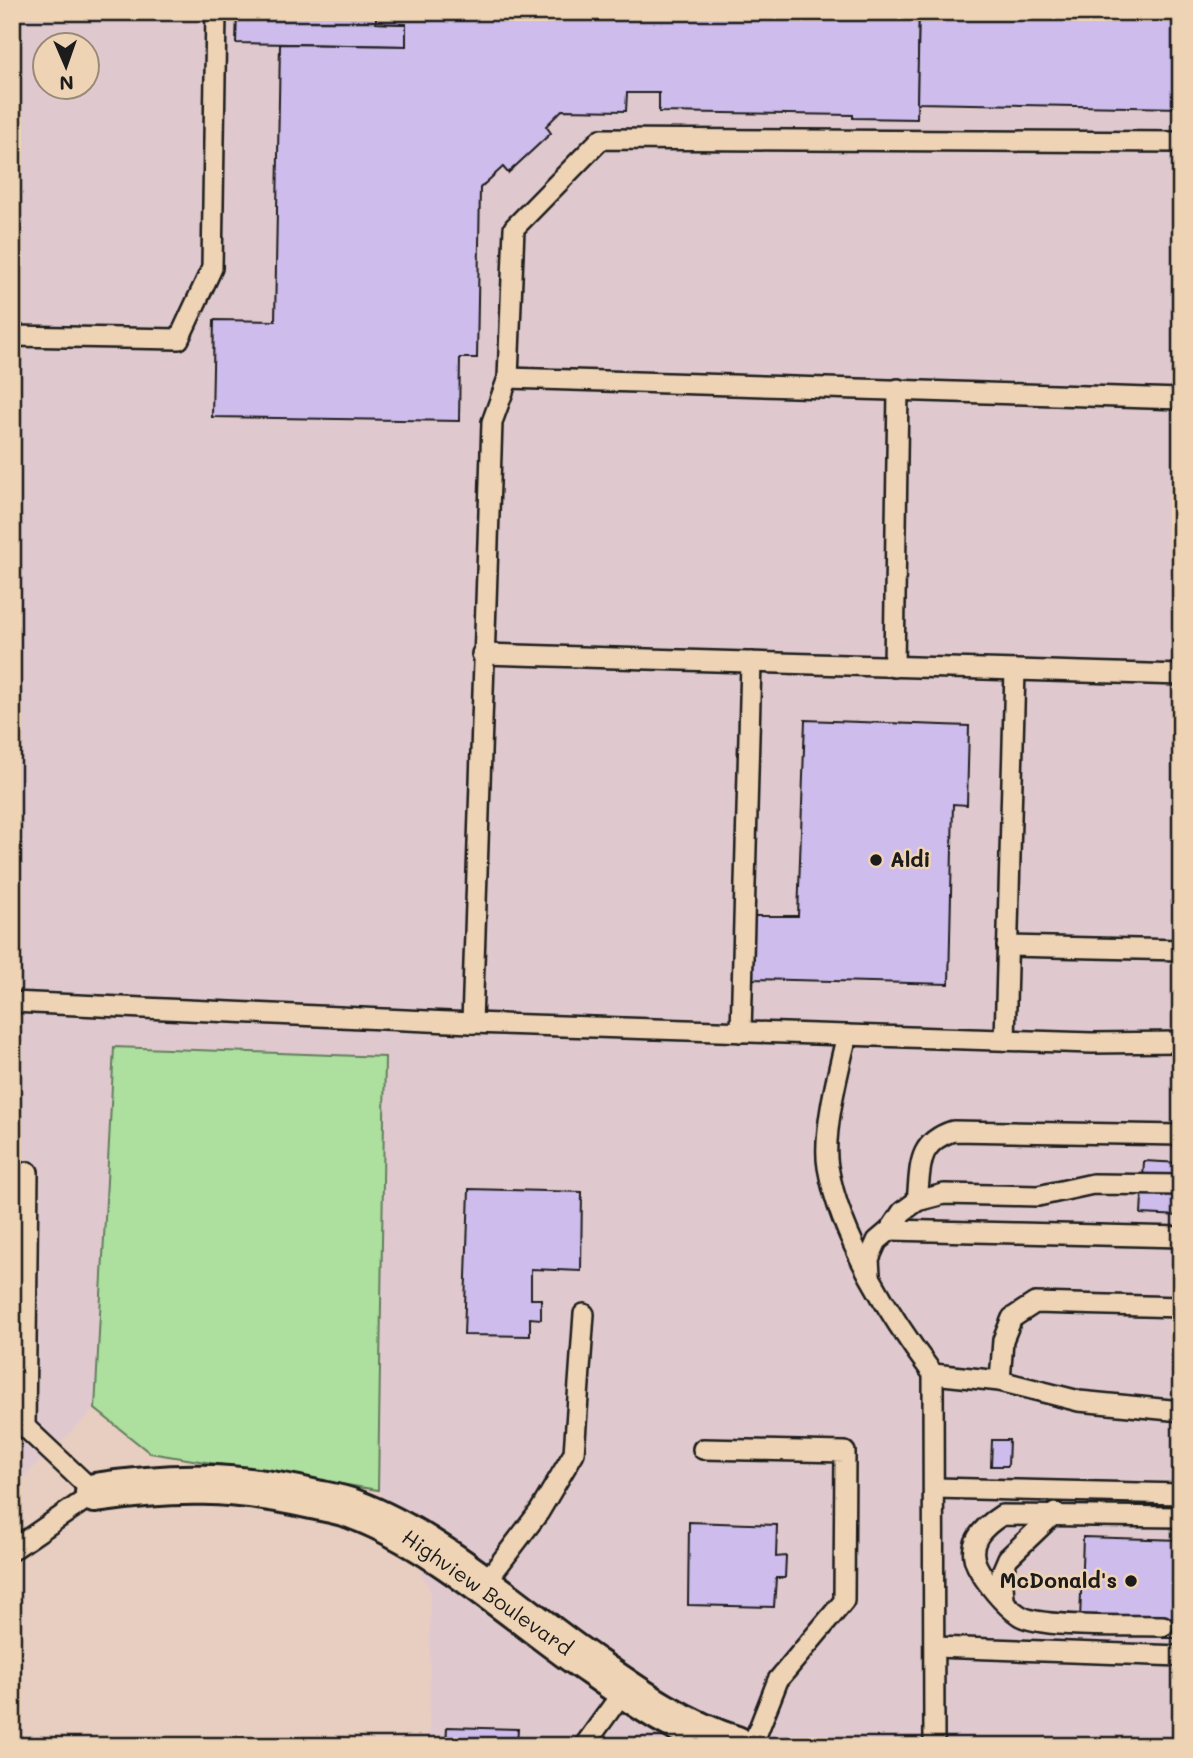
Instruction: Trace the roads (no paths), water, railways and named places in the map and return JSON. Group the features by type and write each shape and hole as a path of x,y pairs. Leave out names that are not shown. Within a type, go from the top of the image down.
{"street":[{"name":"Highview Boulevard","path":"96,1493 151,1484 211,1482 285,1493 352,1508 399,1531 654,1710 686,1727 736,1746"}],"lane":[{"path":"12,336 179,339 212,268 216,12"},
{"path":"472,1024 482,654 492,422 508,378 514,228 601,139 1181,142"},
{"path":"508,378 1181,399"},
{"path":"894,667 898,389"},
{"path":"482,654 1181,675"},
{"path":"741,1032 751,662"},
{"path":"1005,1040 1015,670"},
{"path":"1007,946 1181,950"},
{"path":"12,1002 472,1024 1005,1040 1181,1042"},
{"path":"846,1035 831,1119 827,1165 847,1226 870,1275 907,1340 933,1374 934,1746"},
{"path":"917,1201 924,1151 933,1137 953,1131 1181,1135"},
{"path":"12,1550 96,1493 19,1426 28,1171"},
{"path":"870,1275 869,1259 877,1241 890,1230 902,1212 917,1201 944,1195 1038,1196 1093,1184 1181,1185"},
{"path":"890,1230 1181,1237"},
{"path":"1000,1381 1003,1340 1012,1318 1035,1303 1181,1307"},
{"path":"482,1587 538,1512 574,1453 584,1314"},
{"path":"933,1374 1000,1381 1079,1401 1181,1411"},
{"path":"703,1449 845,1452 844,1601 778,1680 752,1746"},
{"path":"935,1488 1181,1494"},
{"path":"1163,1626 1041,1622 1020,1616 981,1573 973,1558 974,1541 985,1525 1002,1515 1055,1513 1181,1517"},
{"path":"1004,1599 1002,1572 1008,1558 1055,1513"},
{"path":"935,1647 1181,1656"},
{"path":"584,1746 625,1689"}],"place":[{"name":"Aldi","path":"876,860"},
{"name":"McDonald's","path":"1131,1581"}]}
